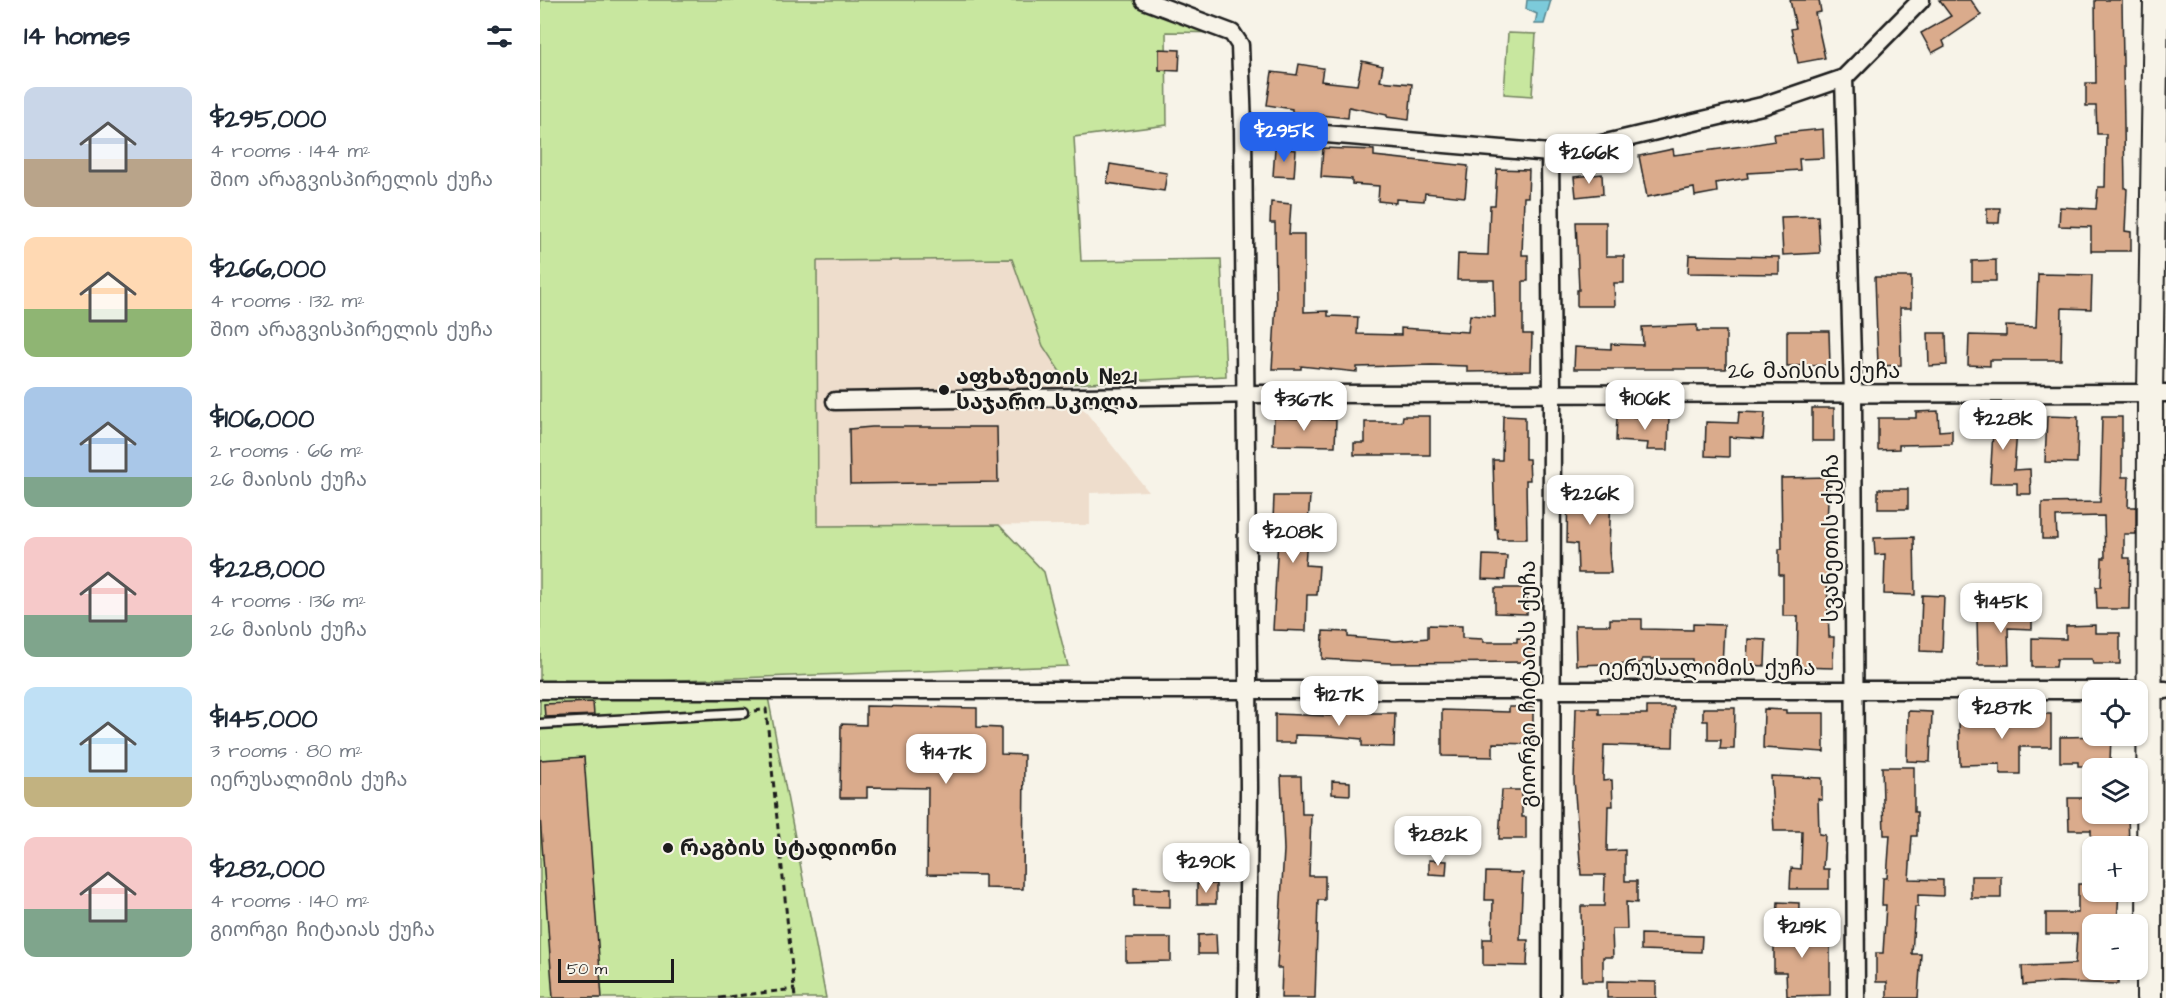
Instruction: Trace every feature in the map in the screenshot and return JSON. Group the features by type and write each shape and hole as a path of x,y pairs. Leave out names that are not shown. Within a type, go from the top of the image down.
{"street":[{"path":"1144,0 1232,33 1240,45 1243,127 1248,690 1247,998"},
{"path":"1243,127 1550,153 1719,117 1762,106 1844,78 1921,0"},
{"path":"2149,998 2157,690 2156,0"},
{"name":"სვანეთის ქუჩა","path":"1844,78 1853,394 1856,998"},
{"name":"გიორგი ჩიტაიას ქუჩა","path":"1550,153 1551,998"},
{"name":"26 მაისის ქუჩა","path":"835,401 1245,394 2158,393"},
{"name":"იერუსალიმის ქუჩა","path":"540,690 2157,690"}],"lane":[{"path":"540,723 744,713"}],"path":[{"path":"744,713 766,709 795,998"},
{"path":"719,998 795,989"}],"shaded area":[{"name":"აფხაზეთის №21 საჯარო სკოლა","path":"1013,259 1043,346 1078,402 1148,491 1090,493 1090,525 818,526 817,261"}],"green space":[{"path":"540,0 1144,0 1232,33 1166,32 1167,125 1074,137 1081,261 1221,259 1226,376 1068,384 1043,346 1012,259 817,261 818,526 999,525 1044,572 1068,666 540,685"},
{"path":"1508,33 1536,34 1532,96 1504,94"},
{"name":"რაგბის სტადიონი","path":"768,697 826,998 540,998 540,698"}],"water":[{"path":"1527,0 1551,0 1544,24 1535,24 1537,14 1526,9"}],"building":[{"path":"1790,0 1819,0 1821,12 1815,13 1825,58 1798,63 1791,29 1796,28"},
{"path":"1939,0 1971,0 1981,15 1943,41 1945,46 1932,53 1921,33 1951,16"},
{"path":"2095,0 2122,0 2125,188 2127,189 2125,231 2131,232 2131,251 2091,251 2091,227 2059,226 2060,207 2096,209 2098,187 2105,187 2106,134 2097,134 2096,106 2086,106 2086,83 2096,83"},
{"path":"1159,49 1180,50 1179,71 1159,70"},
{"path":"1362,61 1383,66 1380,81 1412,84 1409,120 1349,107 1348,118 1292,112 1292,109 1267,105 1272,72 1297,75 1299,64 1323,68 1321,81 1357,85"},
{"path":"1823,129 1824,158 1799,159 1800,170 1747,173 1748,178 1716,183 1717,192 1695,196 1694,188 1647,197 1639,156 1673,149 1674,155 1751,145 1775,141 1774,134"},
{"path":"1275,148 1296,150 1294,177 1273,176"},
{"path":"1323,148 1374,150 1374,156 1468,166 1465,197 1425,193 1424,201 1396,199 1396,203 1378,201 1379,186 1352,184 1352,179 1321,177"},
{"path":"1110,164 1167,173 1164,191 1107,183"},
{"path":"1497,169 1529,170 1528,197 1524,197 1522,255 1528,255 1528,281 1523,281 1523,334 1532,334 1531,371 1467,372 1467,366 1432,365 1357,367 1357,372 1301,366 1301,369 1272,369 1276,303 1275,223 1270,223 1271,202 1291,204 1289,234 1304,234 1304,312 1328,311 1328,316 1358,317 1357,334 1401,335 1401,328 1468,332 1470,315 1495,317 1494,280 1457,280 1458,254 1488,255 1490,205 1495,205"},
{"path":"1602,174 1603,194 1576,197 1574,177"},
{"path":"1987,208 2000,208 1999,223 1987,223"},
{"path":"1818,216 1820,253 1783,255 1781,217"},
{"path":"1576,222 1606,222 1606,256 1624,256 1624,283 1614,283 1615,306 1577,306 1577,290 1579,290"},
{"path":"1689,255 1779,257 1779,274 1688,273"},
{"path":"1996,260 1996,281 1972,281 1972,261"},
{"path":"2038,274 2092,275 2091,309 2062,308 2061,360 1990,360 1990,366 1968,365 1969,335 2006,336 2006,326 2036,327"},
{"path":"1875,277 1911,277 1911,308 1900,308 1901,365 1878,366"},
{"path":"1697,325 1697,331 1726,331 1726,369 1574,369 1575,347 1611,349 1611,344 1643,345 1642,327"},
{"path":"1787,331 1829,331 1830,365 1787,366"},
{"path":"1928,333 1946,333 1947,365 1929,366"},
{"path":"1812,408 1834,408 1834,441 1812,441"},
{"path":"1938,411 1939,431 1952,430 1952,444 1899,445 1899,449 1878,450 1878,418 1916,418 1916,412"},
{"path":"1739,412 1765,413 1763,439 1729,437 1729,457 1705,456 1706,422 1738,423"},
{"path":"1648,415 1669,416 1668,450 1647,450 1648,443 1616,441 1617,416 1648,418"},
{"path":"1403,416 1430,416 1430,455 1354,455 1354,443 1365,443 1365,422 1402,422"},
{"path":"1503,416 1525,417 1525,459 1529,459 1530,480 1526,480 1527,539 1498,539 1497,529 1495,529 1493,460 1502,460"},
{"path":"2047,416 2078,417 2077,463 2045,462"},
{"path":"1965,417 2018,418 2014,470 2030,469 2031,494 2017,494 2017,483 1990,483 1993,431 1964,429"},
{"path":"2102,417 2122,417 2122,477 2129,477 2128,507 2136,507 2136,534 2124,534 2124,558 2130,558 2129,609 2097,609 2096,587 2101,587 2102,558 2105,558 2104,516 2056,517 2057,539 2042,539 2042,503 2100,502"},
{"path":"1274,418 1336,420 1335,446 1273,445"},
{"path":"997,427 998,482 850,484 849,429"},
{"path":"1829,477 1826,548 1829,637 1834,637 1833,668 1797,667 1798,616 1783,616 1783,575 1779,575 1779,549 1782,549 1781,478"},
{"path":"1568,482 1602,482 1602,493 1611,493 1609,550 1611,573 1578,573 1577,544 1567,543"},
{"path":"1878,489 1908,489 1908,509 1878,509"},
{"path":"1274,496 1310,496 1305,565 1319,566 1317,595 1307,595 1306,631 1273,630 1279,520 1273,520"},
{"path":"1914,537 1915,595 1884,594 1885,554 1875,555 1874,538"},
{"path":"1483,555 1507,556 1505,580 1482,579"},
{"path":"1495,588 1527,588 1527,614 1495,613"},
{"path":"1922,595 1944,596 1942,652 1920,651"},
{"path":"2014,600 2032,601 2032,629 2008,628 2009,665 1978,665 1977,617 2014,617"},
{"path":"1610,619 1642,619 1642,629 1693,630 1693,624 1724,625 1722,666 1692,665 1692,659 1642,659 1642,663 1576,665 1575,625 1610,625"},
{"path":"1428,625 1462,626 1462,638 1483,639 1483,642 1517,642 1517,638 1534,639 1534,662 1391,663 1322,659 1323,631 1348,632 1348,637 1396,641 1428,638"},
{"path":"2095,625 2095,633 2120,633 2120,664 2093,664 2092,659 2057,659 2056,667 2032,667 2032,638 2066,639 2066,626"},
{"path":"1748,639 1766,640 1765,666 1747,665"},
{"path":"593,702 594,715 545,717 544,704"},
{"path":"866,706 977,708 977,727 1001,728 1001,754 1024,755 1023,889 985,888 985,875 927,874 928,788 867,787 867,798 840,798 841,724 866,725"},
{"path":"1509,707 1533,707 1533,744 1493,743 1493,757 1442,756 1442,710 1509,712"},
{"path":"1647,707 1674,707 1673,747 1604,745 1603,781 1612,780 1613,806 1608,806 1607,851 1625,850 1625,881 1637,881 1637,903 1626,902 1627,929 1612,929 1613,957 1603,957 1603,981 1582,981 1581,906 1604,906 1605,875 1581,875 1574,780 1576,708 1599,708 1599,714 1647,714"},
{"path":"1703,708 1735,708 1734,749 1720,749 1721,740 1708,740 1708,721 1703,721"},
{"path":"1764,709 1786,710 1786,713 1824,713 1824,752 1763,748"},
{"path":"1908,711 1932,712 1930,762 1907,761"},
{"path":"2010,712 2010,724 2031,724 2031,714 2051,714 2051,747 2020,747 2020,774 2000,774 2000,764 1960,765 1959,719 1998,718 1998,713"},
{"path":"1331,713 1395,713 1394,747 1362,746 1362,739 1330,736 1295,735 1295,743 1275,743 1275,714 1330,716"},
{"path":"2060,737 2082,737 2082,746 2111,746 2110,758 2082,758 2082,766 2078,766 2078,762 2060,762"},
{"path":"584,757 602,998 553,998 540,816 540,760"},
{"path":"1882,767 1914,767 1914,812 1917,812 1917,836 1912,836 1909,879 1943,880 1943,896 1918,895 1918,907 1915,907 1912,954 1921,954 1918,998 1887,998 1887,982 1876,982 1876,953 1883,953 1886,905 1882,905 1883,878 1887,878 1890,835 1884,835"},
{"path":"1281,776 1301,776 1302,814 1311,814 1309,876 1325,876 1325,900 1318,900 1315,998 1281,998 1282,968 1277,968 1284,850"},
{"path":"1771,776 1822,778 1822,800 1818,799 1819,834 1825,835 1823,869 1829,869 1829,889 1790,889 1791,868 1801,869 1802,831 1774,831"},
{"path":"1332,781 1350,782 1350,795 1332,794"},
{"path":"1502,790 1522,790 1522,817 1526,817 1526,839 1499,839"},
{"path":"2068,798 2082,798 2082,824 2128,824 2129,836 2091,836 2091,830 2069,830"},
{"path":"1429,860 1447,861 1446,875 1429,874"},
{"path":"1486,872 1523,873 1520,940 1528,940 1527,966 1483,965 1483,939 1492,939 1493,900 1485,900"},
{"path":"1971,876 2001,876 2001,898 1971,898"},
{"path":"1197,884 1216,884 1216,904 1197,904"},
{"path":"2078,884 2082,884 2082,902 2118,902 2118,914 2082,914 2082,980 2118,980 2118,984 2059,982 2023,985 2022,966 2075,964 2077,934 2046,934 2046,913 2078,913"},
{"path":"1134,888 1170,889 1170,907 1134,906"},
{"path":"1778,902 1799,903 1798,944 1830,944 1830,995 1787,996 1786,972 1774,972 1774,945 1786,945 1787,920 1777,920"},
{"path":"1216,934 1217,954 1198,954 1198,935"},
{"path":"1641,934 1702,936 1701,952 1641,950"},
{"path":"1126,938 1171,938 1171,961 1126,962"},
{"path":"1607,981 1656,982 1656,998 1607,998"}],"place":[{"name":"აფხაზეთის №21 საჯარო სკოლა","path":"944,390"},
{"name":"რაგბის სტადიონი","path":"668,848"}]}
